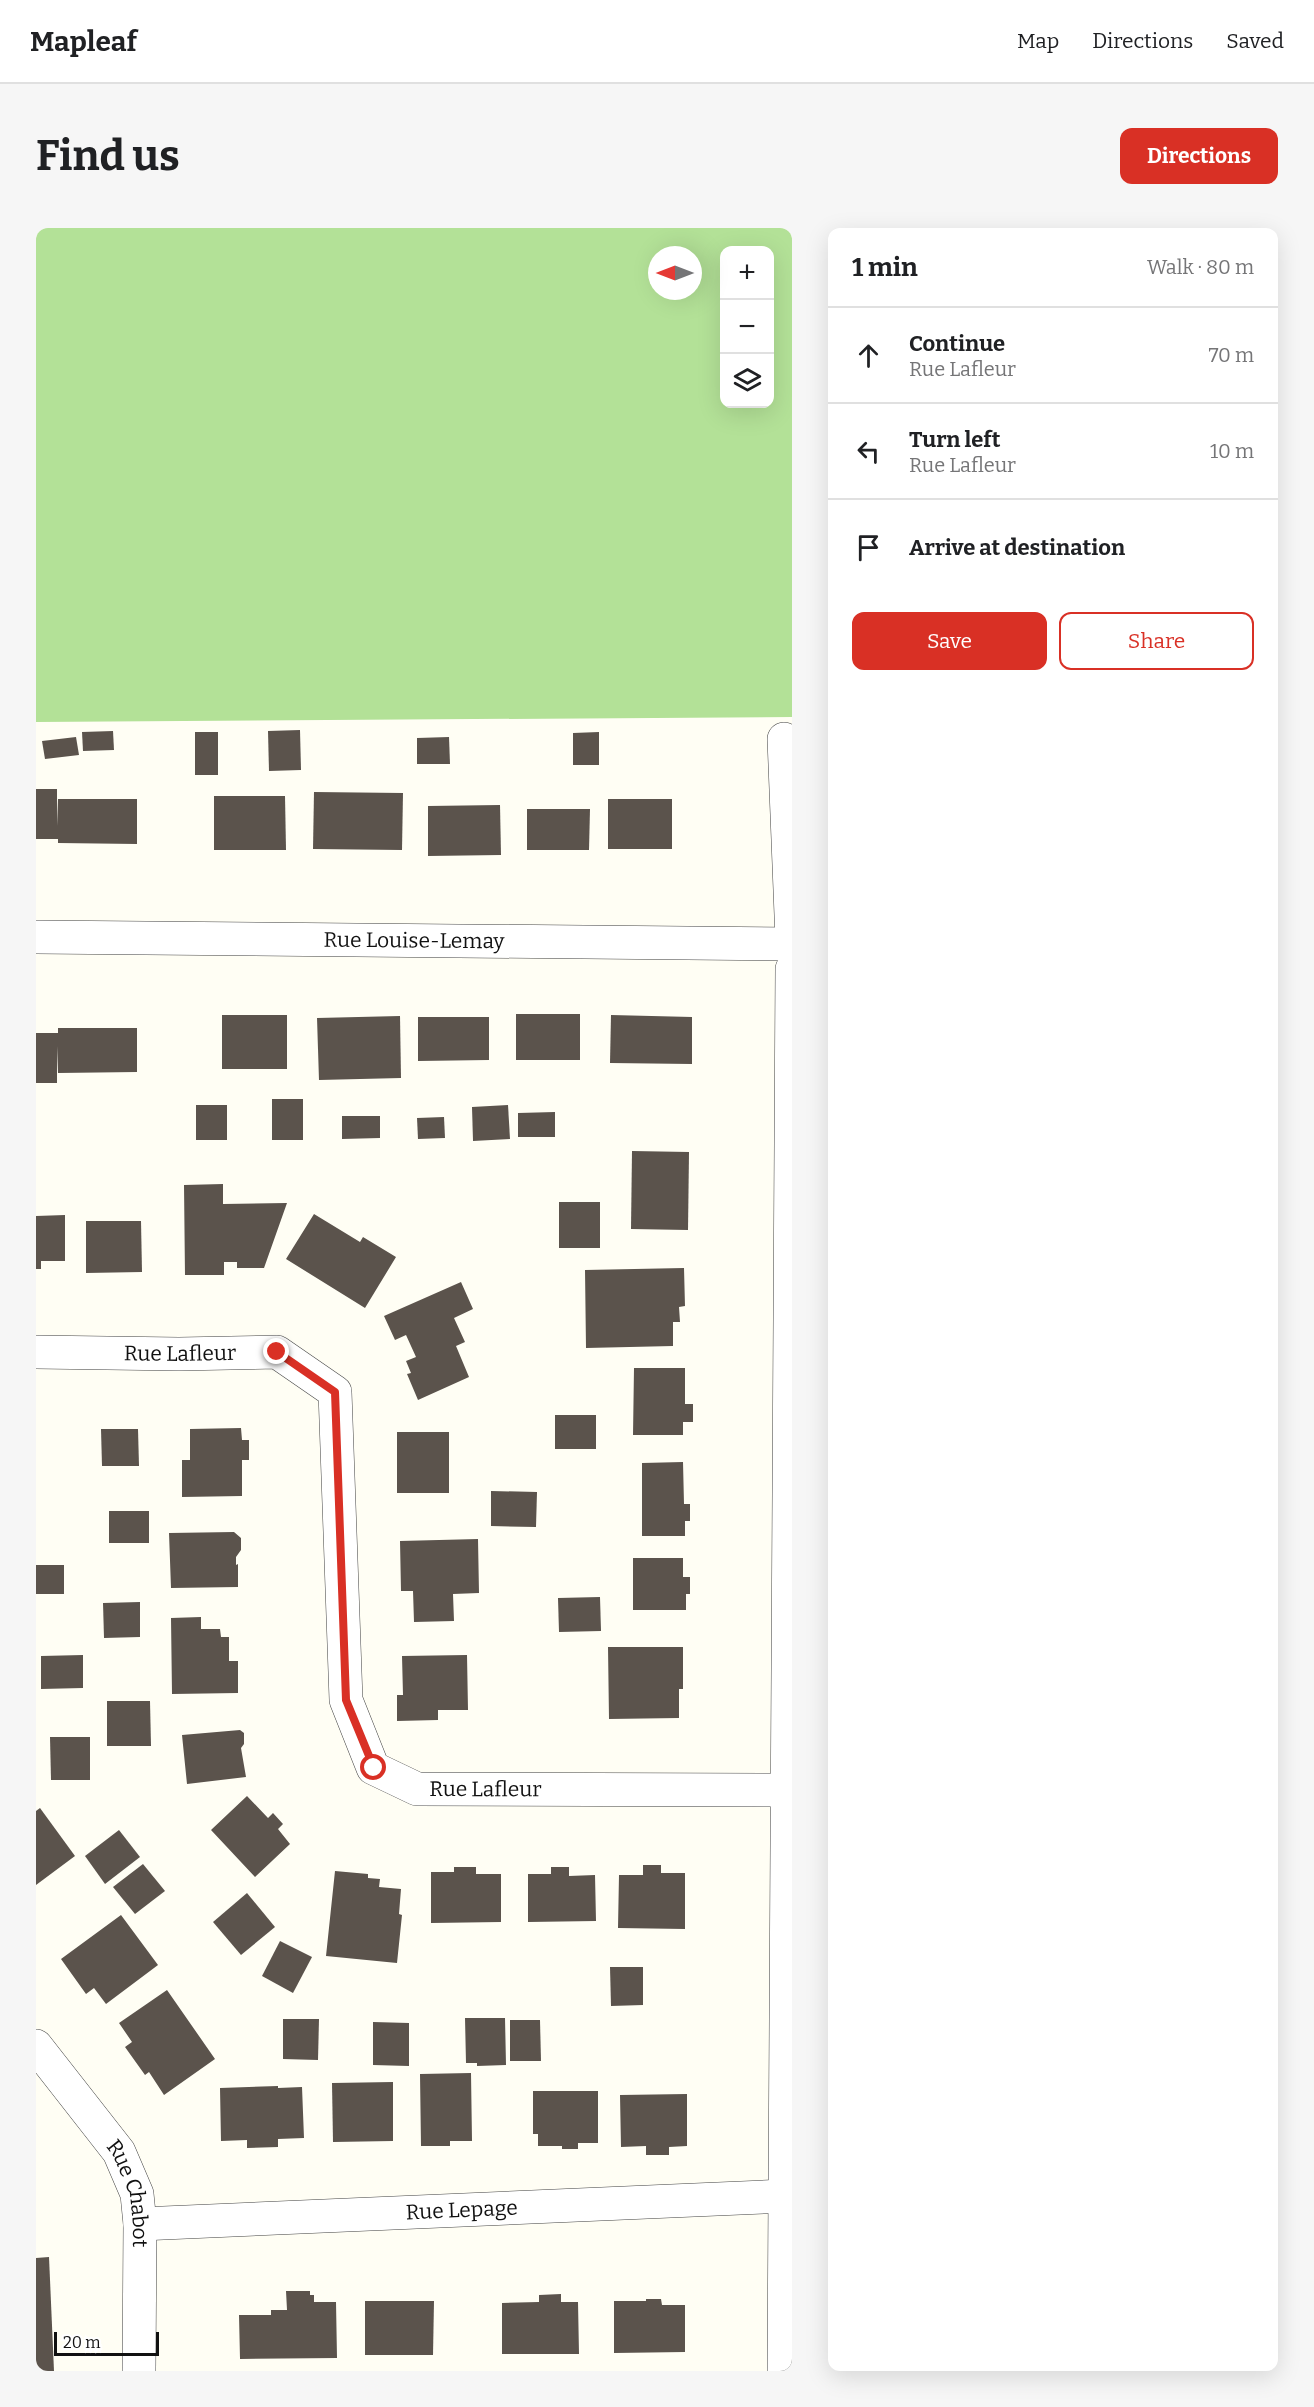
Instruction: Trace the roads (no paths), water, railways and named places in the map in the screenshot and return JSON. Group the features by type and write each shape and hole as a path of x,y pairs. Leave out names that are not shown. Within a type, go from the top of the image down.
{"street":[{"path":"784,739 792,942"},
{"name":"Rue Louise-Lemay","path":"36,937 792,942"},
{"path":"784,2371 790,1790 792,969"},
{"name":"Rue Lafleur","path":"36,1352 179,1354 277,1352 335,1392 346,1700 374,1768 417,1789 790,1790"},
{"name":"Rue Chabot","path":"36,2046 119,2152 137,2194 140,2224 139,2371"},
{"name":"Rue Lepage","path":"140,2224 785,2196"}]}
